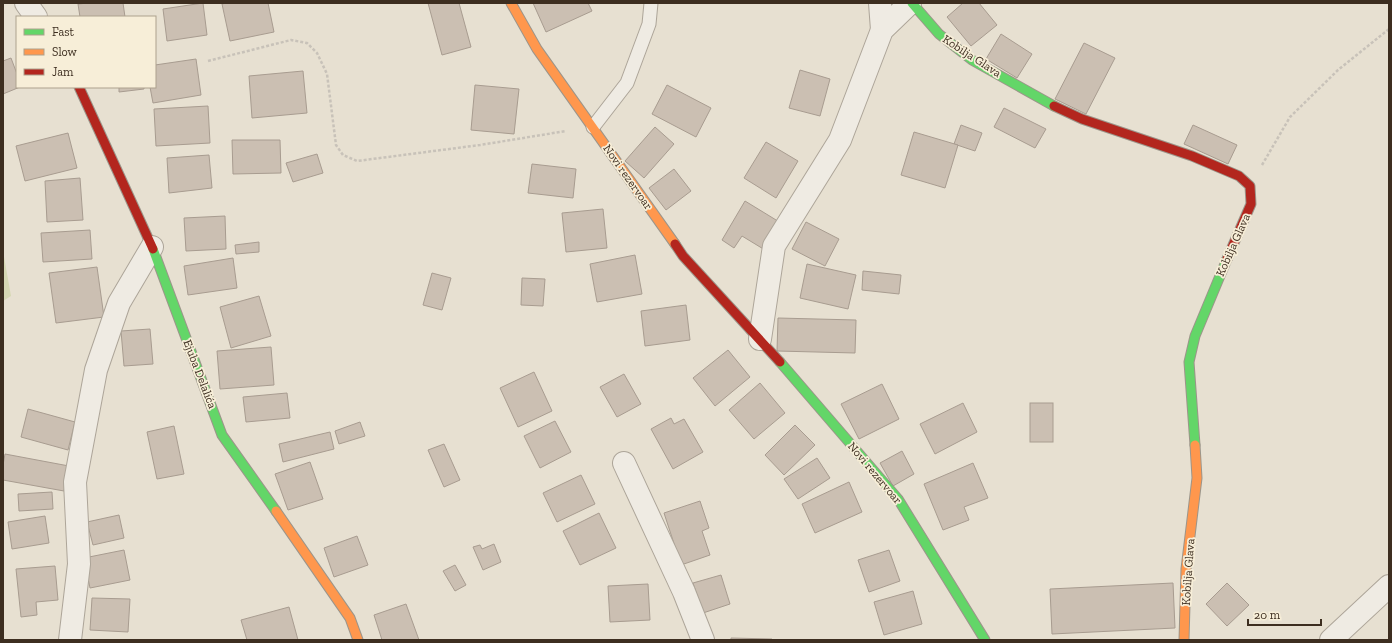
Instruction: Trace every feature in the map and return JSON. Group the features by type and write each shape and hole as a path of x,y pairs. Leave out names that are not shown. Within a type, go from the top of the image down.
{"street":[{"path":"26,3 35,16"},
{"name":"Novi rezervoar","path":"511,3 537,49 683,256 760,339 898,499 985,640"},
{"path":"760,339 774,246 840,140 882,30 880,3"},
{"path":"882,30 911,3"},
{"name":"Kobilja Glava","path":"911,3 938,34 972,60 1045,101 1082,118 1192,156 1239,176 1250,186 1251,204 1219,276 1195,336 1189,362 1197,478 1186,569 1184,640"},
{"name":"Ejuba Delalića","path":"80,88 152,247 222,435 350,618 358,640"},
{"path":"70,640 79,564 75,482 96,370 119,303 152,247"},
{"path":"624,463 684,592 703,640"},
{"path":"1331,640 1389,586"}],"lane":[{"path":"593,127 627,83 649,24 651,3"}],"path":[{"path":"1250,186 1290,117 1338,70 1389,29"},
{"path":"208,61 291,40 307,43 316,53 327,74 336,145 343,155 357,161 480,145 593,127"}],"green space":[{"path":"3,251 11,296 3,301"}],"building":[{"path":"123,3 125,16 80,16 78,4"},
{"path":"203,3 207,35 167,41 163,9"},
{"path":"268,3 274,32 230,41 222,4"},
{"path":"428,3 459,3 471,47 442,55"},
{"path":"533,3 588,3 592,11 546,32"},
{"path":"963,3 979,3 997,25 971,46 947,17"},
{"path":"1001,34 1032,54 1017,78 986,59"},
{"path":"1084,43 1115,58 1086,114 1055,99"},
{"path":"11,58 16,71 16,88 18,88 3,94 3,61"},
{"path":"196,59 201,95 153,103 150,88 156,88 156,65"},
{"path":"800,70 830,79 820,116 789,108"},
{"path":"303,71 307,113 252,118 249,76"},
{"path":"475,85 519,89 514,134 471,130"},
{"path":"667,85 711,108 696,137 652,114"},
{"path":"119,88 144,88 144,89 119,92"},
{"path":"208,106 210,143 156,146 154,109"},
{"path":"1004,108 1046,129 1035,148 994,127"},
{"path":"961,125 982,133 975,151 954,144"},
{"path":"1193,125 1237,145 1228,164 1184,144"},
{"path":"655,127 674,144 644,178 625,161"},
{"path":"914,132 958,145 945,188 901,175"},
{"path":"68,133 77,168 25,181 16,146"},
{"path":"232,140 280,140 281,173 233,174"},
{"path":"766,142 798,161 776,198 744,178"},
{"path":"317,154 323,173 293,182 286,163"},
{"path":"209,155 212,188 169,193 167,158"},
{"path":"532,164 576,169 573,198 528,193"},
{"path":"674,169 691,191 666,210 649,188"},
{"path":"80,178 83,220 47,222 45,181"},
{"path":"745,201 781,223 765,250 742,236 734,248 722,240"},
{"path":"603,209 607,248 566,252 562,213"},
{"path":"225,216 226,249 186,251 184,218"},
{"path":"806,222 839,239 825,266 792,249"},
{"path":"90,230 92,259 43,262 41,233"},
{"path":"259,242 259,252 236,254 235,245"},
{"path":"635,255 642,294 597,302 590,264"},
{"path":"233,258 237,288 188,295 184,266"},
{"path":"807,264 856,275 848,309 800,298"},
{"path":"97,267 104,317 56,323 49,273"},
{"path":"863,271 901,275 899,294 862,290"},
{"path":"432,273 451,278 442,310 423,305"},
{"path":"522,278 545,279 543,306 521,305"},
{"path":"259,296 271,336 231,348 220,307"},
{"path":"686,305 690,340 645,346 641,311"},
{"path":"778,318 856,320 855,353 777,351"},
{"path":"150,329 153,364 124,366 121,331"},
{"path":"271,347 274,385 220,389 217,351"},
{"path":"728,350 750,377 715,406 693,378"},
{"path":"534,372 552,411 518,427 500,388"},
{"path":"624,374 641,404 617,417 600,387"},
{"path":"760,383 785,413 754,439 729,410"},
{"path":"882,384 899,419 859,439 841,404"},
{"path":"287,393 290,418 246,422 243,397"},
{"path":"963,403 977,432 935,454 920,424"},
{"path":"1030,403 1053,403 1053,442 1030,442"},
{"path":"28,409 75,422 68,450 21,437"},
{"path":"671,418 674,424 684,419 703,452 673,469 651,429"},
{"path":"555,421 571,452 540,468 524,436"},
{"path":"360,422 365,436 339,444 335,431"},
{"path":"795,425 815,445 784,475 765,455"},
{"path":"174,426 184,474 157,479 147,432"},
{"path":"330,432 334,449 283,462 279,444"},
{"path":"444,444 460,480 444,487 428,450"},
{"path":"902,451 914,474 893,486 880,463"},
{"path":"5,454 69,466 64,491 3,480"},
{"path":"817,458 830,478 798,499 784,479"},
{"path":"310,462 323,499 288,510 275,474"},
{"path":"973,463 988,498 964,507 969,520 943,530 924,484"},
{"path":"581,475 595,504 557,522 543,493"},
{"path":"849,482 862,512 815,533 802,504"},
{"path":"52,492 53,509 19,511 18,494"},
{"path":"700,501 709,528 702,531 710,555 681,565 664,513"},
{"path":"599,513 616,548 580,565 563,531"},
{"path":"119,515 124,538 93,545 87,522"},
{"path":"45,516 49,543 12,549 8,522"},
{"path":"357,536 368,565 334,577 324,548"},
{"path":"494,544 501,562 483,570 473,547 480,545 482,549"},
{"path":"124,550 130,580 90,588 84,558"},
{"path":"889,550 900,581 869,592 858,560"},
{"path":"455,565 466,585 455,591 443,571"},
{"path":"55,566 58,600 36,602 37,615 21,617 16,569"},
{"path":"721,575 730,604 703,613 693,583"},
{"path":"1173,583 1175,628 1052,634 1050,589"},
{"path":"1227,583 1249,605 1227,626 1206,604"},
{"path":"648,584 650,620 610,622 608,586"},
{"path":"913,591 922,624 884,635 874,602"},
{"path":"92,598 130,599 128,632 90,630"},
{"path":"406,604 419,640 382,640 374,615"},
{"path":"289,607 298,640 247,640 241,620"},
{"path":"731,638 772,639 772,640 731,640"}],"traffic: fast":[{"path":"912,3 939,34 972,60 1054,106"},
{"path":"153,249 222,435 276,511"},
{"path":"1195,445 1189,362 1195,336 1227,259"},
{"path":"780,362 898,499 985,640"}],"traffic: slow":[{"path":"511,3 537,49 675,244"},
{"path":"1184,640 1186,569 1197,478 1195,445"},
{"path":"276,511 350,618 358,640"}],"traffic: jam":[{"path":"79,88 153,249"},
{"path":"1054,106 1082,119 1192,156 1239,176 1250,186 1251,204 1227,259"},
{"path":"675,244 683,256 780,362"}]}
